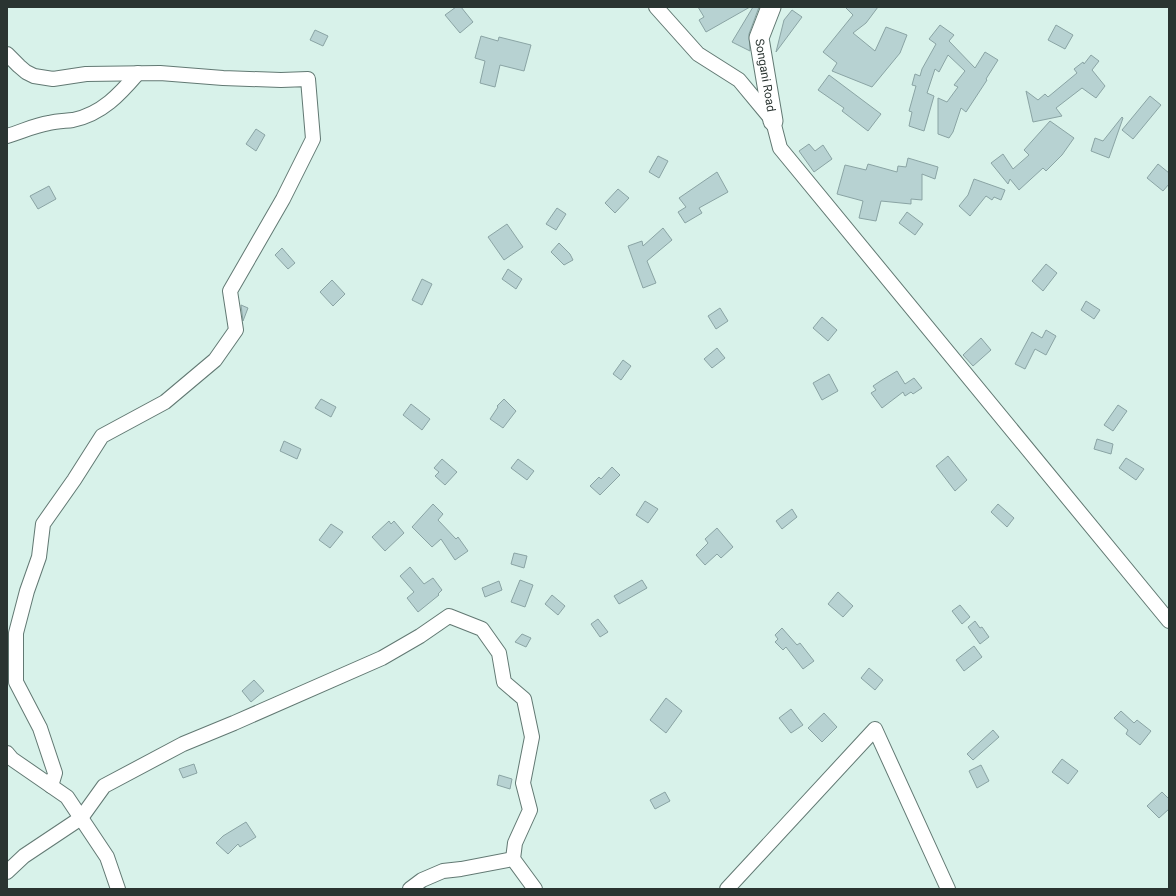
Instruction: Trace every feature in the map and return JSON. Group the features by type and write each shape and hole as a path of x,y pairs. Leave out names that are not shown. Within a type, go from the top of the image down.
{"street":[{"path":"656,7 698,54 739,80 774,121 780,148 1169,621"},
{"name":"Songani Road","path":"771,7 759,38 774,121"},
{"path":"7,54 26,72 34,76 53,79 86,74 178,74 223,78 281,80 308,79 313,139 283,199 230,291 236,330 215,360 165,402 102,436 74,480 43,524 39,557 27,591 16,633 16,682 40,728 55,773 51,786"},
{"path":"7,136 48,123 74,120 94,113 107,105 138,74"},
{"path":"7,872 24,856 81,818 104,786 183,744 382,658 420,636 450,616 482,628 499,653 504,682 524,699 532,737 523,783 530,810 515,844 513,859 535,889"},
{"path":"727,889 875,729 948,889"},
{"path":"7,753 12,759 67,797 107,857 118,889"},
{"path":"410,889 422,880 443,871 513,859"}],"building":[{"path":"456,7 461,7 473,22 460,33 445,15"},
{"path":"698,7 750,7 706,32 699,20 704,17"},
{"path":"753,7 759,7 749,34 750,51 732,42"},
{"path":"845,7 878,7 866,23 853,33 875,51 886,27 907,35 900,53 872,87 832,71 837,63 823,52 853,15"},
{"path":"792,10 802,17 776,52 784,20"},
{"path":"940,25 954,35 949,41 975,68 985,52 998,60 966,112 961,108 953,132 949,138 938,134 938,98 947,102 958,87 954,85 965,71 948,55 939,72 935,69 927,93 934,96 924,131 909,126 912,112 909,111 916,86 912,85 915,74 920,76 922,69 936,44 929,39"},
{"path":"1056,25 1073,35 1065,49 1048,40"},
{"path":"315,30 328,36 323,46 310,40"},
{"path":"481,36 498,41 499,37 531,45 524,71 500,65 495,87 480,83 485,61 475,58"},
{"path":"1091,55 1099,61 1092,70 1105,86 1096,98 1082,88 1056,108 1062,116 1033,122 1026,91 1038,100 1045,94 1048,97 1077,73 1074,69 1083,62 1084,64"},
{"path":"829,75 881,114 868,131 842,111 844,108 818,90"},
{"path":"1150,96 1161,105 1133,139 1122,130"},
{"path":"1122,117 1123,118 1109,158 1091,151 1095,138 1103,141"},
{"path":"1050,121 1074,138 1062,155 1046,171 1043,168 1019,190 1010,179 1008,184 991,163 1003,154 1013,169 1029,155 1024,150"},
{"path":"256,129 265,135 256,151 246,144"},
{"path":"809,144 815,151 823,145 832,159 814,172 799,151"},
{"path":"658,156 668,161 659,178 649,172"},
{"path":"908,158 938,167 935,179 922,174 922,200 911,199 911,204 881,201 876,221 859,218 863,201 837,194 845,165 866,170 868,164 897,172 898,166 906,167"},
{"path":"1158,164 1169,173 1169,184 1163,191 1147,178"},
{"path":"717,172 728,192 699,208 702,213 685,223 678,212 686,207 679,198"},
{"path":"974,179 1005,190 1001,200 994,197 992,200 986,196 970,216 959,206 968,195"},
{"path":"49,186 56,199 38,209 30,196"},
{"path":"618,189 629,198 615,213 605,203"},
{"path":"557,208 566,214 556,230 546,224"},
{"path":"907,212 923,224 915,235 899,223"},
{"path":"507,224 523,247 504,260 488,237"},
{"path":"663,228 672,240 647,261 656,283 643,288 628,246 642,241 643,246"},
{"path":"559,243 570,254 573,260 564,265 551,252"},
{"path":"282,248 295,263 288,269 275,255"},
{"path":"1046,264 1057,273 1043,291 1032,281"},
{"path":"508,269 522,279 516,289 502,279"},
{"path":"422,279 432,284 422,305 412,300"},
{"path":"332,280 345,294 333,306 320,292"},
{"path":"1086,301 1100,310 1094,319 1081,310"},
{"path":"241,305 248,308 243,321"},
{"path":"720,308 728,321 716,329 708,316"},
{"path":"822,317 837,330 828,341 813,328"},
{"path":"1046,330 1056,336 1046,355 1035,349 1025,369 1015,364 1032,332 1042,338"},
{"path":"981,338 991,350 973,366 963,355"},
{"path":"717,348 725,358 712,368 704,359"},
{"path":"623,360 631,366 621,380 613,374"},
{"path":"897,371 905,384 914,378 922,388 913,394 911,392 905,396 903,392 882,408 871,393 876,390 873,386"},
{"path":"829,374 838,391 822,400 813,383"},
{"path":"321,399 336,407 331,417 315,408"},
{"path":"504,399 516,411 503,428 490,419 498,407 497,406"},
{"path":"411,404 430,419 422,430 403,415"},
{"path":"1118,405 1127,411 1113,431 1104,425"},
{"path":"1097,439 1113,444 1111,454 1094,449"},
{"path":"284,441 301,449 297,459 280,451"},
{"path":"948,456 967,480 955,491 936,466"},
{"path":"1126,458 1144,469 1136,480 1119,468"},
{"path":"442,459 457,472 445,485 435,476 439,472 434,468"},
{"path":"518,459 534,471 527,480 511,468"},
{"path":"612,467 620,475 600,495 590,486 599,477 601,479"},
{"path":"645,501 658,509 648,523 636,515"},
{"path":"433,504 443,514 438,520 456,539 458,537 468,551 455,560 441,539 432,547 412,527"},
{"path":"998,504 1014,518 1007,527 991,512"},
{"path":"792,509 797,517 782,529 776,521"},
{"path":"389,521 391,524 394,521 404,533 385,551 372,537"},
{"path":"331,524 343,532 330,548 319,540"},
{"path":"717,528 733,547 721,558 717,554 705,565 696,555 708,543 705,539"},
{"path":"514,553 527,556 524,568 511,564"},
{"path":"410,567 424,584 433,578 442,590 438,594 439,595 418,612 407,598 414,592 400,576"},
{"path":"520,580 533,585 525,607 511,602"},
{"path":"642,580 647,588 619,604 614,596"},
{"path":"499,581 502,590 485,597 482,588"},
{"path":"838,592 853,606 843,617 828,604"},
{"path":"552,595 565,606 558,615 545,604"},
{"path":"960,605 970,617 962,624 952,611"},
{"path":"598,619 608,632 600,637 591,624"},
{"path":"975,621 980,628 982,627 989,637 980,644 968,627"},
{"path":"782,628 797,645 800,643 814,661 803,669 786,647 783,650 775,642 778,639 775,635"},
{"path":"522,634 531,638 526,647 515,642"},
{"path":"974,646 982,657 964,671 956,660"},
{"path":"869,668 883,680 875,690 861,678"},
{"path":"254,680 264,691 251,702 242,691"},
{"path":"666,698 682,711 666,733 650,720"},
{"path":"791,709 803,725 791,733 779,718"},
{"path":"1121,711 1134,723 1137,720 1151,731 1140,745 1126,734 1128,730 1114,718"},
{"path":"824,713 837,727 822,742 808,728"},
{"path":"993,730 999,737 973,760 967,754"},
{"path":"1062,759 1078,771 1068,784 1052,772"},
{"path":"194,764 197,773 183,778 179,769"},
{"path":"981,765 989,781 977,788 969,771"},
{"path":"499,775 512,779 510,789 497,785"},
{"path":"665,792 670,801 655,809 650,800"},
{"path":"1162,792 1169,799 1169,809 1159,818 1147,806"},
{"path":"246,822 256,837 240,847 238,844 228,854 216,843 223,836"}]}
